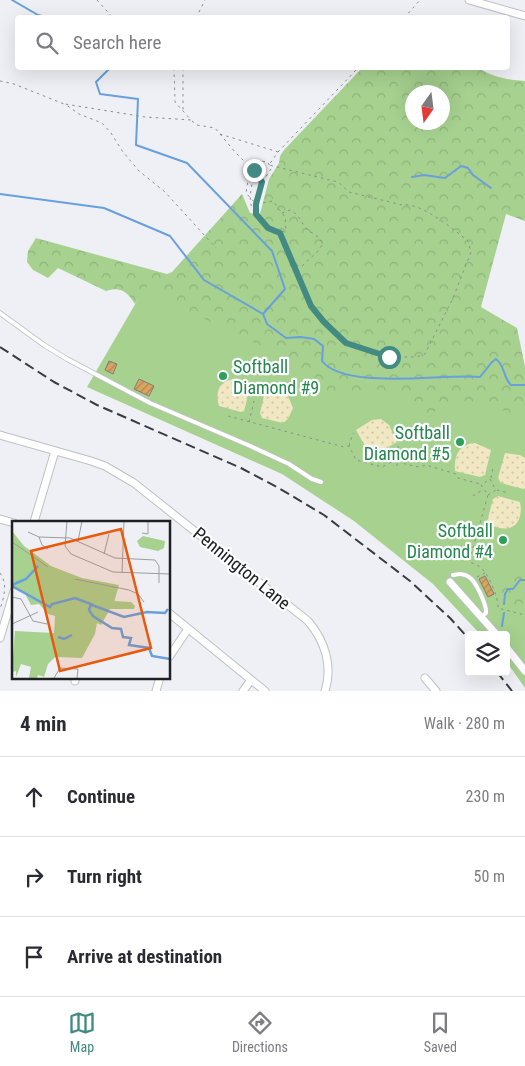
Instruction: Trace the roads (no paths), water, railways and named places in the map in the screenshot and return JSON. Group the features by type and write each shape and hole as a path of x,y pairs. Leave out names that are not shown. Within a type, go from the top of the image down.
{"street":[{"path":"469,0 525,16"},
{"name":"Pennington Lane","path":"0,435 104,466 134,483 308,621 321,639 325,651 328,668 325,691"},
{"path":"34,521 54,451"},
{"path":"450,582 493,631"},
{"path":"0,638 12,599"},
{"path":"170,615 265,691"},
{"path":"170,656 188,629"},
{"path":"510,652 525,671"},
{"path":"156,691 160,678"},
{"path":"425,678 436,691"},
{"path":"243,691 251,680"}],"lane":[{"path":"0,313 67,360 150,403 289,464 320,482"},
{"path":"454,575 467,575 474,581 486,608 486,613 481,617"}],"waterway":[{"path":"12,0 38,15"},
{"path":"108,70 96,82 100,94 138,99 136,145 187,163 272,251 285,289 263,314 267,324 286,338 301,337 314,339 323,346 322,361 334,370 352,376 396,379 480,377 496,359 511,385 525,385"},
{"path":"412,177 424,175 445,178 461,166 468,168 473,175 491,188"},
{"path":"0,194 104,208 170,236 204,280 263,314"},
{"path":"504,604 505,594 508,589 513,589 520,580 525,580"},
{"path":"502,626 504,613"}],"railway":[{"path":"0,347 54,382 97,405 241,468 324,515 410,581 465,635"},
{"path":"500,676 512,691"}],"place":[{"name":"Softball Diamond #9","path":"223,376"},
{"name":"Softball Diamond #5","path":"460,442"},
{"name":"Softball Diamond #4","path":"503,540"}]}
